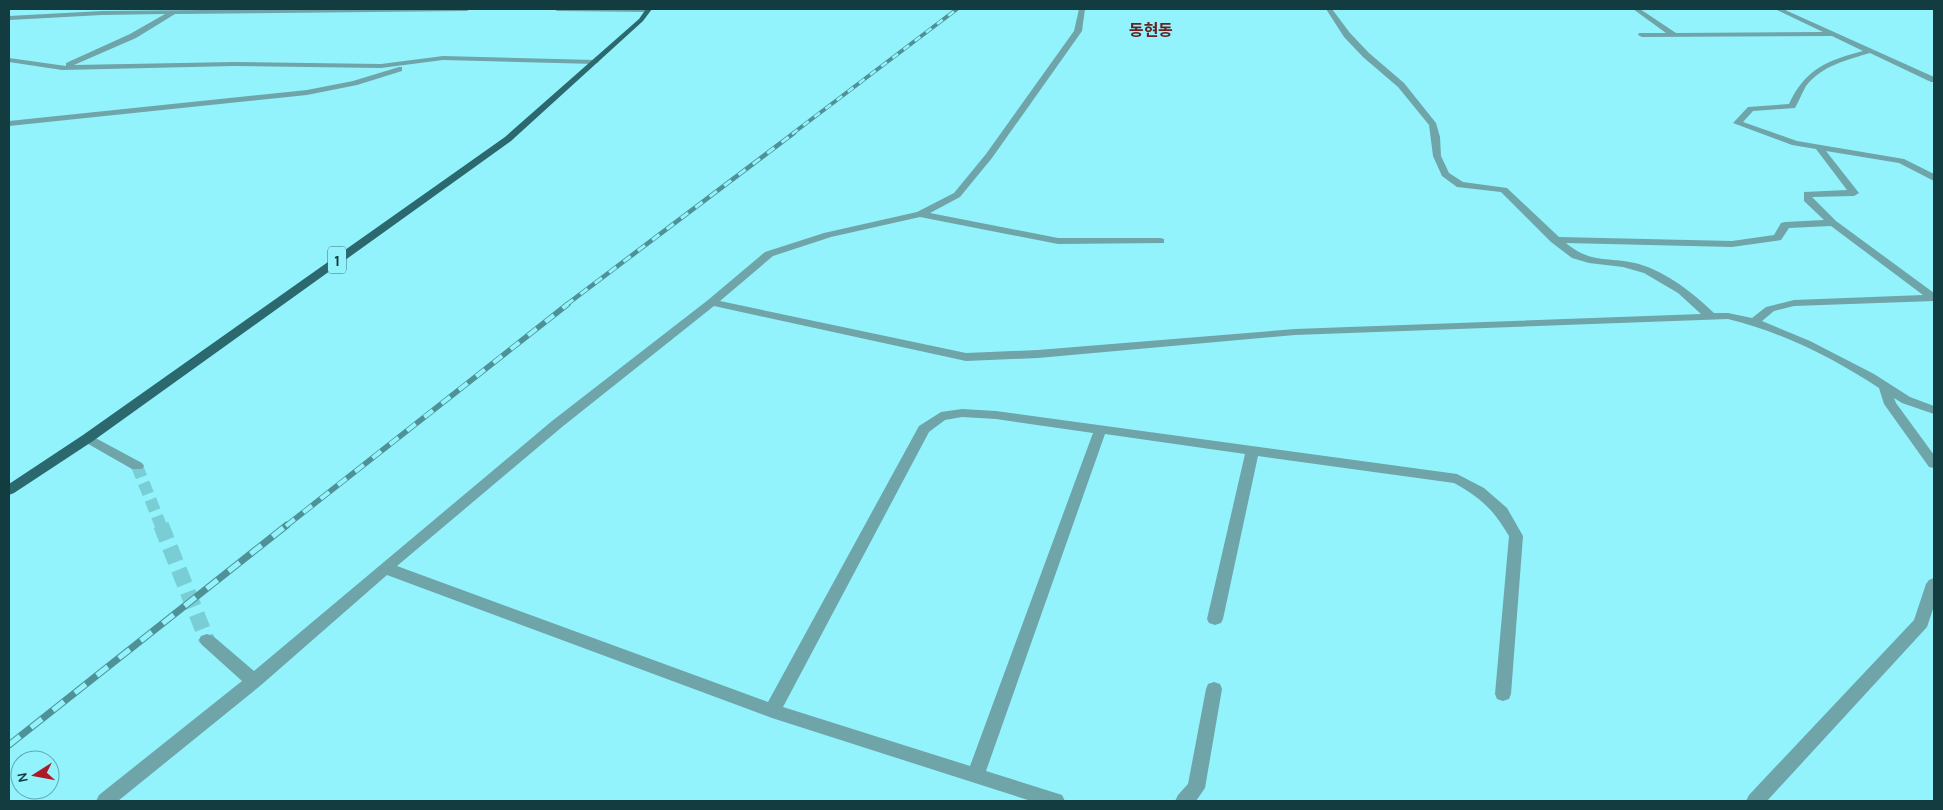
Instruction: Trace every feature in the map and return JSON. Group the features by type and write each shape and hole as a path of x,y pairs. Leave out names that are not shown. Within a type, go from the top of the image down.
{"main road":[{"name":"1","path":"9,490 88,438 508,138 641,20 649,9"}],"street":[{"path":"9,18 177,10 467,9"},
{"path":"556,9 649,9"},
{"path":"105,801 254,682 557,424 712,302 769,254 828,235 920,214 957,195 989,156 1078,31 1082,9"},
{"path":"1329,9 1347,35 1366,55 1402,85 1433,125 1436,137 1436,156 1445,174 1460,185 1504,190 1544,232 1578,257 1624,264 1647,271 1676,286 1711,317"},
{"path":"1636,9 1673,34"},
{"path":"1778,9 1934,80"},
{"path":"62,68 133,36 177,10"},
{"path":"1642,34 1834,34"},
{"path":"1870,51 1837,60 1808,77 1798,91 1792,106 1751,109 1737,123 1765,134 1820,148 1901,161 1914,166 1934,178"},
{"path":"9,60 62,68 234,64 381,66 444,58 595,62"},
{"path":"9,124 274,97 333,87 384,75 413,63"},
{"path":"1820,148 1854,192 1807,194 1807,199 1832,222 1934,298"},
{"path":"920,214 1058,241 1160,241"},
{"path":"1555,240 1732,244 1777,238 1782,232 1784,224 1832,222"},
{"path":"1754,322 1770,309 1794,303 1934,298"},
{"path":"712,302 966,357 1038,354 1295,332 1728,316 1754,322 1806,343 1870,377 1906,400 1934,410"},
{"path":"1885,387 1890,404 1934,464"},
{"path":"772,711 924,429 941,416 962,413 996,415 1100,431 1457,479 1479,491 1502,512 1516,536 1502,694"},
{"path":"975,776 1100,431"},
{"path":"88,438 137,466"},
{"path":"1215,619 1252,451"},
{"path":"386,568 772,711 1056,801"},
{"path":"1754,801 1920,623 1934,584"},
{"path":"207,640 254,682"},
{"path":"1184,801 1196,788 1214,689"}],"tunnel":[{"path":"137,466 161,526"},
{"path":"161,525 207,640"}],"railway":[{"path":"792,134 957,9"},
{"path":"566,305 794,133"},
{"path":"286,526 568,304"},
{"path":"9,745 287,525"}],"district":[{"name":"동현동","path":"1151,30"}]}
